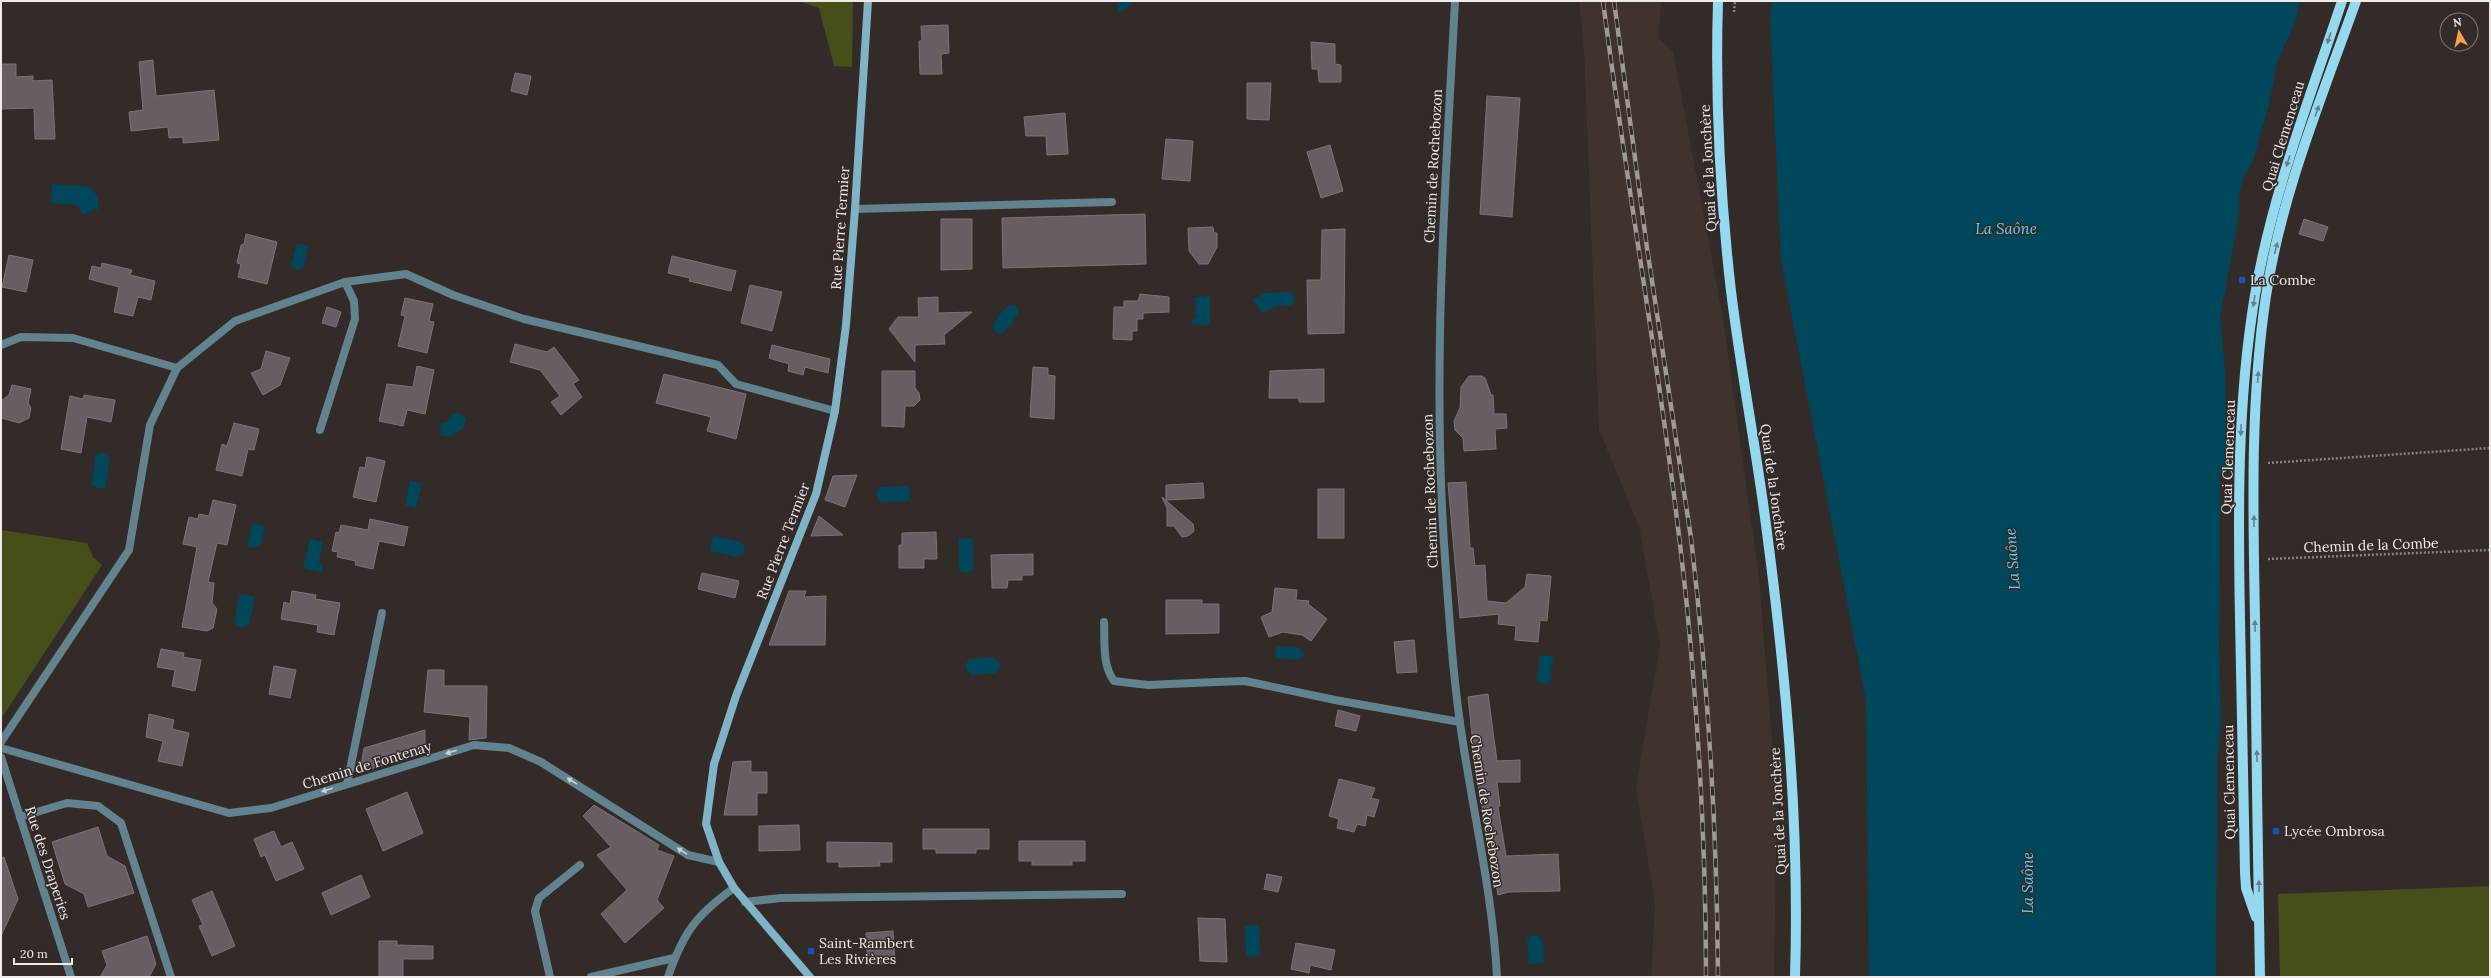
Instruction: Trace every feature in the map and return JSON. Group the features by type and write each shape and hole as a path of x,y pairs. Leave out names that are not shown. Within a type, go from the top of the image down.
{"main road":[{"name":"Quai de la Jonchère","path":"1718,1 1717,75 1724,220 1731,293 1764,510 1782,653 1793,799 1795,977"},
{"name":"Quai Clemenceau","path":"2259,925 2246,888 2239,562 2240,465 2245,372 2283,178 2342,1"},
{"name":"Quai Clemenceau","path":"2260,977 2254,464 2260,340 2266,265 2356,1"}],"street":[{"name":"Rue Pierre Termier","path":"808,977 734,888 719,862 706,824 714,764 736,696 816,494 835,411 846,325 868,1"},
{"name":"Chemin de Rochebozon","path":"1455,1 1442,246 1439,457 1446,572 1460,722 1497,977"},
{"path":"855,209 1112,202"},
{"path":"1,742 129,550 150,424 177,368 235,321 345,282 406,274 453,295 524,320 718,364 736,384 835,411"},
{"path":"320,430 355,318 354,301 345,282"},
{"path":"1,345 21,337 73,338 177,368"},
{"path":"348,784 382,613"},
{"path":"1104,622 1108,673 1114,681 1148,685 1245,681 1336,700 1460,722"},
{"name":"Chemin de Fontenay","path":"1,748 229,813 271,808 474,745 509,748 541,762 688,855 719,862"},
{"name":"Rue des Draperies","path":"1,757 71,977"},
{"path":"20,817 67,803 98,806 121,823 171,977"},
{"path":"550,977 535,911 539,898 580,865"},
{"path":"668,977 674,958 687,930 709,906 734,888"},
{"path":"745,902 781,898 1122,894"},
{"path":"591,977 674,958"}],"path":[{"path":"2254,464 2490,448"},
{"name":"Chemin de la Combe","path":"2254,560 2490,550"}],"shaded area":[{"path":"1579,1 1662,1 1658,38 1673,51 1723,318 1759,577 1777,802 1774,977 1651,977 1655,904 1636,787 1660,645 1639,526 1599,430 1584,50"}],"green space":[{"path":"798,1 853,1 852,67 834,66 819,8"},
{"path":"1,530 87,543 93,557 102,565 1,719"},
{"path":"2490,886 2490,977 2280,977 2278,894"}],"water":[{"path":"1118,1 1135,1 1118,14"},
{"name":"La Saône","path":"1772,1 2300,1 2295,23 2277,62 2269,104 2253,161 2243,178 2239,193 2239,215 2220,318 2225,370 2226,471 2220,472 2219,650 2221,721 2217,765 2216,977 1869,977 1866,700 1781,259 1770,18"},
{"path":"52,184 91,187 98,198 98,210 94,209 82,215 78,205 51,203"},
{"path":"297,243 308,246 303,268 297,270 291,266"},
{"path":"1292,292 1295,299 1292,305 1276,306 1262,313 1253,300 1265,293"},
{"path":"1210,296 1210,325 1192,325 1192,320 1196,317 1195,297"},
{"path":"1010,305 1016,306 1019,312 1010,326 1000,335 992,328 1001,313"},
{"path":"457,412 463,415 466,419 464,427 450,437 440,435 441,423 448,422 451,415"},
{"path":"102,452 110,458 105,489 91,486 96,455"},
{"path":"410,481 422,483 416,508 405,505"},
{"path":"909,486 910,501 881,502 876,494 880,487"},
{"path":"256,523 265,527 261,544 254,548 247,547 252,525"},
{"path":"713,536 741,542 741,544 745,545 743,556 739,555 738,557 710,551"},
{"path":"973,538 973,570 965,573 959,570 959,539"},
{"path":"310,539 323,542 319,563 323,564 321,572 303,568"},
{"path":"240,594 255,597 249,625 246,625 245,628 236,626 236,623 234,622"},
{"path":"1276,646 1300,648 1300,650 1303,651 1303,658 1299,658 1299,660 1275,658"},
{"path":"1540,655 1553,656 1550,684 1537,682"},
{"path":"994,657 1001,665 996,673 972,675 966,669 966,664 969,659"},
{"path":"1259,925 1260,954 1252,958 1246,954 1245,926"},
{"path":"1539,935 1540,938 1542,938 1544,963 1529,964 1527,939 1529,939 1529,936"}],"building":[{"path":"948,25 949,53 941,54 942,74 920,74 919,41 922,41 921,26"},
{"path":"1311,42 1335,44 1335,64 1341,65 1341,82 1319,82 1318,69 1312,69"},
{"path":"153,60 156,96 214,90 219,140 183,143 183,137 169,138 168,127 131,131 129,112 143,110 139,62"},
{"path":"1,64 16,64 16,77 33,76 33,81 52,80 55,139 35,139 34,108 1,109"},
{"path":"515,73 531,76 527,95 511,91"},
{"path":"1247,83 1271,83 1269,120 1247,119"},
{"path":"1487,96 1520,98 1512,217 1480,214"},
{"path":"1065,113 1068,154 1047,155 1046,136 1026,136 1024,117"},
{"path":"1166,139 1193,141 1190,181 1162,179"},
{"path":"1330,145 1343,191 1321,198 1307,152"},
{"path":"1145,214 1146,264 1003,268 1002,218"},
{"path":"941,219 972,219 972,269 941,270"},
{"path":"2304,219 2328,227 2323,241 2299,234"},
{"path":"1213,227 1214,233 1217,233 1217,247 1208,264 1199,264 1189,251 1188,228"},
{"path":"1345,229 1344,333 1308,334 1307,280 1321,280 1322,230"},
{"path":"246,234 277,242 267,284 238,277 241,264 237,263 241,245 244,244"},
{"path":"9,255 33,260 26,292 2,287"},
{"path":"672,256 736,271 731,291 689,281 690,278 668,273"},
{"path":"102,263 132,270 130,275 155,281 151,300 138,297 133,316 114,312 119,287 89,279 92,266 101,268"},
{"path":"750,285 782,292 772,331 741,323"},
{"path":"1140,294 1169,297 1169,312 1143,313 1143,319 1137,319 1137,331 1132,331 1132,340 1113,339 1114,307 1124,307 1124,301 1138,301"},
{"path":"938,297 938,313 972,312 944,335 945,344 915,345 915,362 889,329 898,317 919,317 918,298"},
{"path":"405,298 433,304 429,321 434,322 427,353 398,346 405,316 401,315"},
{"path":"327,307 341,312 336,327 322,323"},
{"path":"515,344 547,352 554,347 579,380 573,384 582,397 561,415 551,402 560,396 540,370 510,362"},
{"path":"772,345 830,359 828,373 805,367 803,375 788,371 789,364 769,358"},
{"path":"266,351 290,358 280,385 263,395 251,373 261,369"},
{"path":"417,366 434,370 425,414 407,410 403,426 379,421 387,384 413,387"},
{"path":"1033,367 1048,368 1048,375 1055,376 1054,419 1030,417"},
{"path":"1324,369 1324,402 1299,402 1299,398 1269,398 1270,371"},
{"path":"882,371 915,371 915,388 919,393 920,400 914,406 905,406 904,427 882,426"},
{"path":"664,374 746,394 736,439 707,431 711,417 656,403"},
{"path":"1469,376 1482,376 1485,378 1491,395 1493,395 1494,414 1506,414 1507,428 1495,429 1496,449 1464,451 1463,438 1455,430 1454,421 1460,408 1461,387"},
{"path":"12,385 31,389 28,403 31,408 29,418 19,423 1,418 1,401 9,395"},
{"path":"84,395 115,400 111,422 87,417 81,453 61,449 70,396 83,399"},
{"path":"234,423 259,429 254,450 248,449 242,476 216,470 222,444 227,446"},
{"path":"367,457 385,461 376,502 353,497 360,467 365,468"},
{"path":"857,475 845,507 825,500 833,476"},
{"path":"1466,482 1470,548 1473,548 1475,566 1485,565 1487,601 1506,603 1525,587 1527,574 1551,576 1547,621 1540,620 1538,642 1515,640 1516,626 1498,624 1499,614 1460,618 1448,483"},
{"path":"1203,483 1204,498 1166,500 1166,485"},
{"path":"1318,489 1344,489 1344,538 1318,538"},
{"path":"1162,497 1193,524 1194,531 1188,536 1182,537 1174,526 1167,526 1167,508"},
{"path":"213,500 236,505 227,545 217,543 208,582 214,583 212,603 217,609 213,628 207,631 182,627 197,547 183,544 189,517 198,519 199,514 209,516"},
{"path":"819,516 843,535 811,536"},
{"path":"370,519 408,527 404,546 379,541 373,569 355,565 356,561 337,557 338,552 332,551 336,532 339,533 341,525 368,530"},
{"path":"936,532 937,559 924,559 924,568 899,568 899,545 902,545 902,533"},
{"path":"1033,554 1033,575 1022,575 1022,580 1008,580 1007,588 992,588 991,555"},
{"path":"702,573 739,581 735,598 698,589"},
{"path":"1275,588 1297,590 1296,600 1309,601 1308,604 1327,619 1311,641 1302,635 1283,632 1269,637 1261,617 1272,612"},
{"path":"292,591 316,595 315,599 340,603 334,635 317,632 318,625 281,619 284,602 290,604"},
{"path":"789,591 806,591 804,597 826,596 825,645 769,645"},
{"path":"1166,600 1202,600 1202,604 1219,604 1219,633 1166,634"},
{"path":"1414,640 1417,672 1397,673 1394,642"},
{"path":"161,649 184,653 183,657 201,660 195,691 172,686 175,670 157,667"},
{"path":"274,666 296,670 290,698 269,694"},
{"path":"428,670 444,670 444,686 487,686 486,738 469,740 470,717 424,712"},
{"path":"1488,694 1497,761 1520,760 1520,782 1497,782 1500,806 1498,807 1506,856 1558,854 1560,891 1509,892 1498,895 1476,772 1468,697"},
{"path":"1338,710 1360,716 1356,731 1335,726"},
{"path":"149,714 174,720 172,729 189,733 182,766 158,761 163,741 146,737"},
{"path":"425,730 425,753 360,772 364,748"},
{"path":"751,761 751,772 767,772 767,793 757,793 757,815 724,815 733,762"},
{"path":"1339,779 1375,788 1371,798 1379,800 1374,817 1367,815 1365,826 1357,824 1354,832 1337,828 1339,819 1329,816"},
{"path":"407,792 423,833 383,851 366,809"},
{"path":"594,805 659,845 657,850 674,856 657,900 664,908 625,943 601,914 627,890 597,855 611,847 583,816"},
{"path":"799,825 800,850 759,851 759,826"},
{"path":"98,827 107,856 125,866 134,893 88,907 84,894 65,884 52,842"},
{"path":"923,829 989,829 989,849 976,849 976,853 936,853 936,849 923,849"},
{"path":"274,831 281,847 292,842 304,869 276,881 265,855 261,857 254,839"},
{"path":"1019,841 1085,841 1085,861 1072,861 1072,865 1032,865 1032,861 1019,861"},
{"path":"827,842 892,843 892,862 879,862 880,866 839,867 839,862 827,862"},
{"path":"4,857 18,899 1,936 1,858"},
{"path":"1267,874 1282,877 1278,892 1264,889"},
{"path":"361,875 370,897 331,915 322,893"},
{"path":"212,891 235,946 212,956 199,926 203,925 192,900"},
{"path":"1198,918 1225,919 1227,962 1200,961"},
{"path":"893,931 895,963 868,965 866,933"},
{"path":"147,936 156,964 149,977 100,977 107,965 102,951"},
{"path":"379,941 397,941 397,945 433,946 433,959 403,959 403,977 379,977"},
{"path":"1296,943 1335,950 1331,970 1310,965 1309,973 1291,969"}],"railway":[{"path":"1603,1 1669,455 1687,607 1701,792 1705,884 1706,977"},
{"path":"1614,1 1647,248 1691,538 1697,593 1707,702 1714,812 1718,977"}],"place":[{"name":"La Combe","path":"2242,280"},
{"name":"Lycée Ombrosa","path":"2276,831"},
{"name":"Saint-Rambert Les Rivières","path":"811,951"}]}
